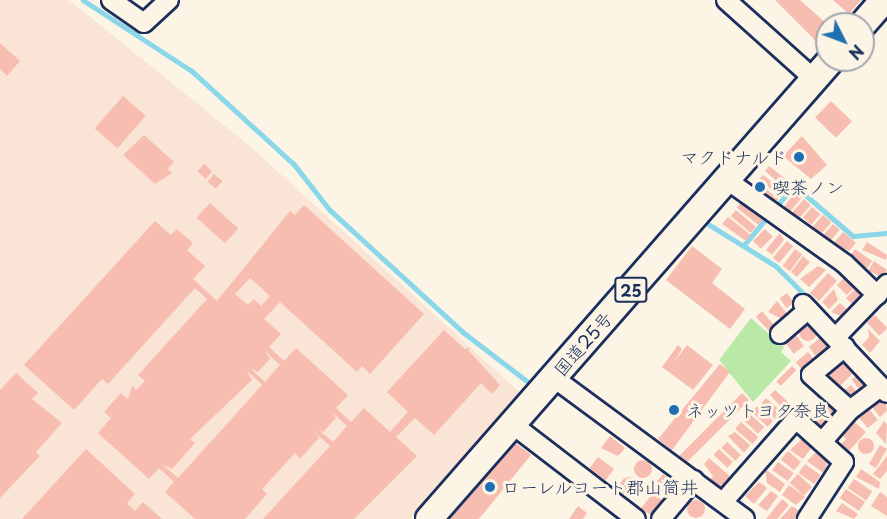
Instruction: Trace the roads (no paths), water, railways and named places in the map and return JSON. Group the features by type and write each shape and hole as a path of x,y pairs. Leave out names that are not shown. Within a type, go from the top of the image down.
{"highway":[{"path":"874,12 884,0"},
{"name":"国道25号","path":"429,519 820,72"}],"street":[{"path":"111,0 144,23 169,0"},
{"path":"726,0 814,79"},
{"path":"727,180 769,214 882,289 812,375 850,410"},
{"path":"780,334 806,307 842,336 884,390 850,410 822,442"},
{"path":"554,378 691,484 723,502 745,519"},
{"path":"723,502 796,419 844,462 807,519"},
{"path":"512,424 636,519"},
{"path":"661,519 691,484"}],"waterway":[{"path":"83,0 192,71 294,164 330,210 463,332 531,384 534,380"},
{"path":"775,208 794,185 853,236 887,233"},
{"path":"744,245 770,214"},
{"path":"708,224 776,266 808,298"},
{"path":"844,334 872,365"}],"place":[{"name":"マクドナルド","path":"799,157"},
{"name":"喫茶ノン","path":"760,187"},
{"name":"ネッツトヨタ奈良","path":"674,410"},
{"name":"ローレルコート郡山筒井","path":"490,487"}]}
